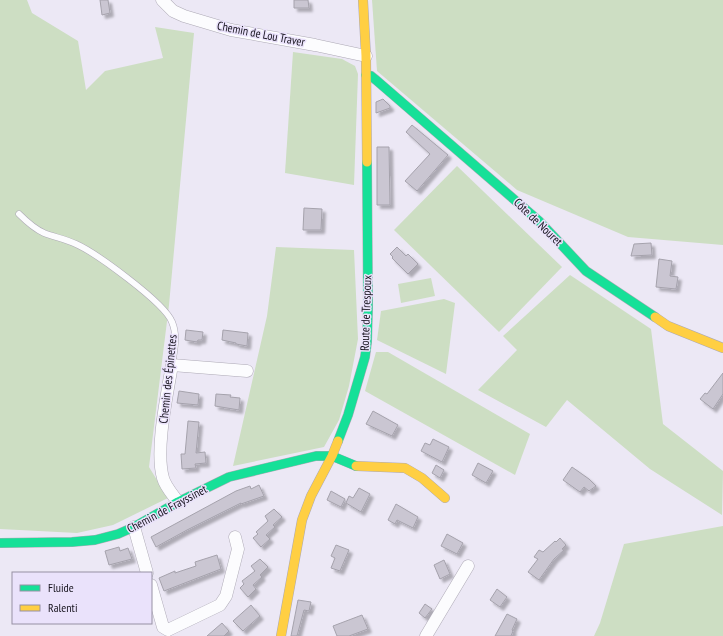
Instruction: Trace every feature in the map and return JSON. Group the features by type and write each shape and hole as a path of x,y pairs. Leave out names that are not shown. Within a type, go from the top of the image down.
{"street":[{"name":"Route de Trespoux","path":"281,636 302,520 311,496 332,456 348,415 365,357 367,342 366,56 364,0"},
{"name":"Chemin de Lou Traver","path":"164,1 173,11 184,16 231,30 366,56"},
{"name":"Côte de Nouret","path":"366,75 376,80 539,221 586,271 668,326 723,348"},
{"path":"172,365 247,372"},
{"name":"Chemin des Épinettes","path":"172,365 160,459 163,479 178,502"},
{"name":"Chemin de Frayssinet","path":"0,543 72,542 95,540 118,534 134,528 178,502 229,477 316,456 332,456"},
{"path":"332,456 357,466 405,468 422,478 445,498"},
{"path":"134,528 147,572"},
{"path":"152,588 163,627 168,630 220,605 226,596 238,549 236,537"},
{"path":"426,636 468,566"}],"lane":[{"name":"Chemin des Épinettes","path":"19,214 42,233 76,244 98,256 164,310 172,321 176,336 172,365"}],"green space":[{"path":"0,0 27,0 32,13 78,41 86,90 105,71 163,58 155,27 194,33 169,305 149,467 168,498 113,525 77,533 0,529"},
{"path":"372,0 723,0 723,245 628,237 517,190 377,71"},
{"path":"293,52 342,59 355,66 358,74 354,185 285,173"},
{"path":"457,166 562,267 499,332 394,230"},
{"path":"276,247 354,250 358,339 349,386 339,420 324,447 233,466 267,316"},
{"path":"570,275 651,329 663,424 723,471 722,515 650,469 567,400 546,427 478,390 517,350 503,336"},
{"path":"431,278 435,296 401,303 398,284"},
{"path":"444,299 455,303 446,374 377,340 381,311"},
{"path":"376,352 388,352 530,434 515,475 365,391"},
{"path":"723,526 723,636 594,636 600,623 624,544"}],"building":[{"path":"100,0 108,0 110,13 102,15"},
{"path":"294,0 308,0 309,8 294,8"},
{"path":"383,99 390,106 390,108 376,113 376,102"},
{"path":"412,125 448,155 417,191 405,181 430,154 406,132"},
{"path":"377,147 389,147 390,205 377,205"},
{"path":"304,208 322,209 321,230 303,230"},
{"path":"651,243 652,255 631,256 634,244"},
{"path":"397,247 406,256 408,254 418,264 408,274 390,254"},
{"path":"659,259 672,261 670,276 678,277 676,289 656,287"},
{"path":"186,330 203,332 202,340 198,340 197,342 185,340"},
{"path":"223,330 248,333 247,346 222,340"},
{"path":"723,373 723,394 713,409 700,399 705,393 707,394"},
{"path":"179,391 199,394 198,405 177,403"},
{"path":"216,394 231,395 230,397 240,398 239,410 215,406"},
{"path":"373,411 398,425 392,436 366,424"},
{"path":"188,421 199,422 196,453 205,452 206,463 195,464 196,468 182,469 181,454 185,454"},
{"path":"433,439 449,447 442,462 421,451 425,443 430,445"},
{"path":"478,463 493,471 486,483 472,475"},
{"path":"436,465 444,470 440,478 432,473"},
{"path":"572,467 596,486 589,491 584,487 580,492 563,480"},
{"path":"259,485 264,496 241,503 156,547 151,537 236,491 250,486 251,489"},
{"path":"359,488 370,494 361,512 346,503 349,496 353,498"},
{"path":"331,491 345,499 341,507 327,500"},
{"path":"396,504 418,517 413,528 397,520 395,524 388,520"},
{"path":"274,509 282,517 273,525 275,527 266,535 270,539 261,547 253,538 258,534 256,532 268,521 265,516"},
{"path":"447,534 463,543 457,554 441,546"},
{"path":"560,538 566,545 562,549 564,550 554,559 539,580 528,572 538,559 534,557 539,550 543,552"},
{"path":"336,545 349,550 340,571 331,568 335,558 331,556"},
{"path":"119,547 120,551 128,548 132,559 109,565 105,551"},
{"path":"217,555 221,569 164,591 159,578 175,571 175,573 196,566 195,562"},
{"path":"260,559 268,567 260,575 262,577 253,585 256,589 248,597 240,588 244,584 242,581 255,571 251,566"},
{"path":"444,560 450,574 440,579 434,565"},
{"path":"497,589 507,597 500,607 490,600"},
{"path":"298,600 311,602 309,611 304,610 297,636 291,636"},
{"path":"425,604 432,609 425,618 419,613"},
{"path":"251,605 260,616 243,631 233,621"},
{"path":"507,614 517,619 511,636 495,636"},
{"path":"362,615 368,629 349,636 337,636 333,626"},
{"path":"222,623 229,631 224,636 207,636"}],"traffic: fast":[{"path":"366,75 371,76 376,80 539,221 586,271 655,317"},
{"path":"338,441 348,415 365,357 367,342 367,162"},
{"path":"0,543 72,542 95,540 118,534 229,477 316,456 332,456 356,466"}],"traffic: slow":[{"path":"363,0 366,56 367,162"},
{"path":"655,317 668,326 723,348"},
{"path":"281,636 302,520 311,496 332,456 338,441"},
{"path":"356,466 405,468 422,478 445,498"}]}
